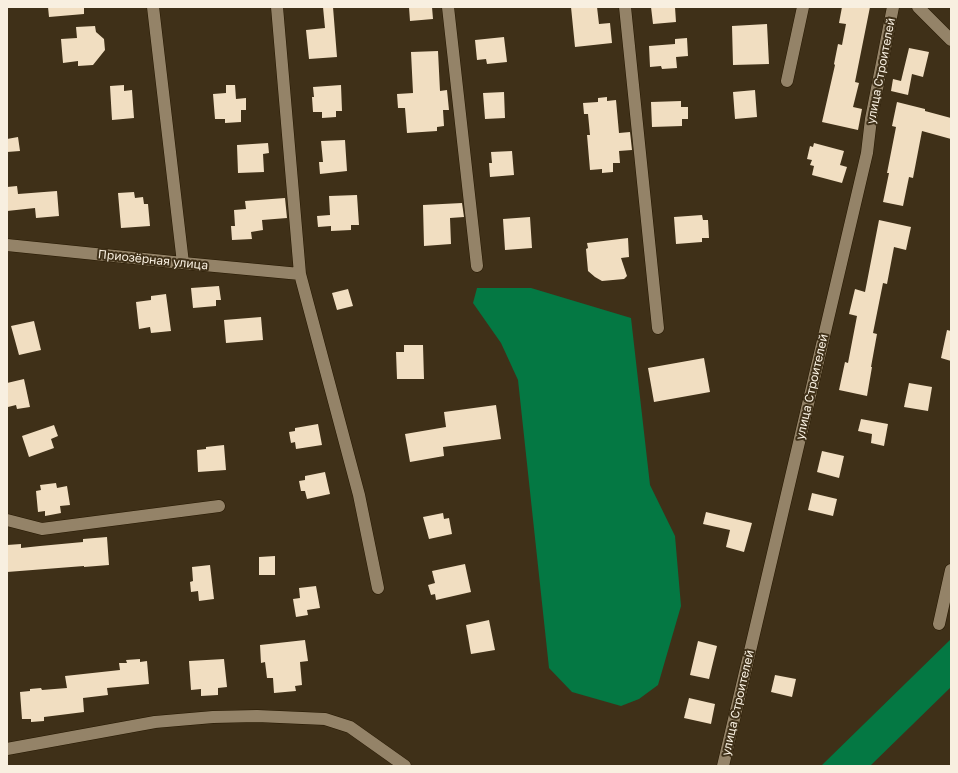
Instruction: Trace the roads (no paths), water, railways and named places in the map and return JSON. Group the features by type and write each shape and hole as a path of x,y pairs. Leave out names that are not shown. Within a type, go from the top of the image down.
{"street":[{"path":"153,7 183,264"},
{"path":"277,7 300,274 359,495 378,588"},
{"path":"448,7 477,266"},
{"path":"625,7 658,328"},
{"path":"787,80 803,7"},
{"name":"улица Строителей","path":"723,766 867,153 871,119 893,7"},
{"path":"918,7 951,40"},
{"name":"Приозёрная улица","path":"7,245 183,264 300,274"},
{"path":"7,520 42,529 219,506"},
{"path":"939,624 951,570"},
{"path":"7,749 155,722 213,717 257,716 325,720 350,727 405,766"}]}
